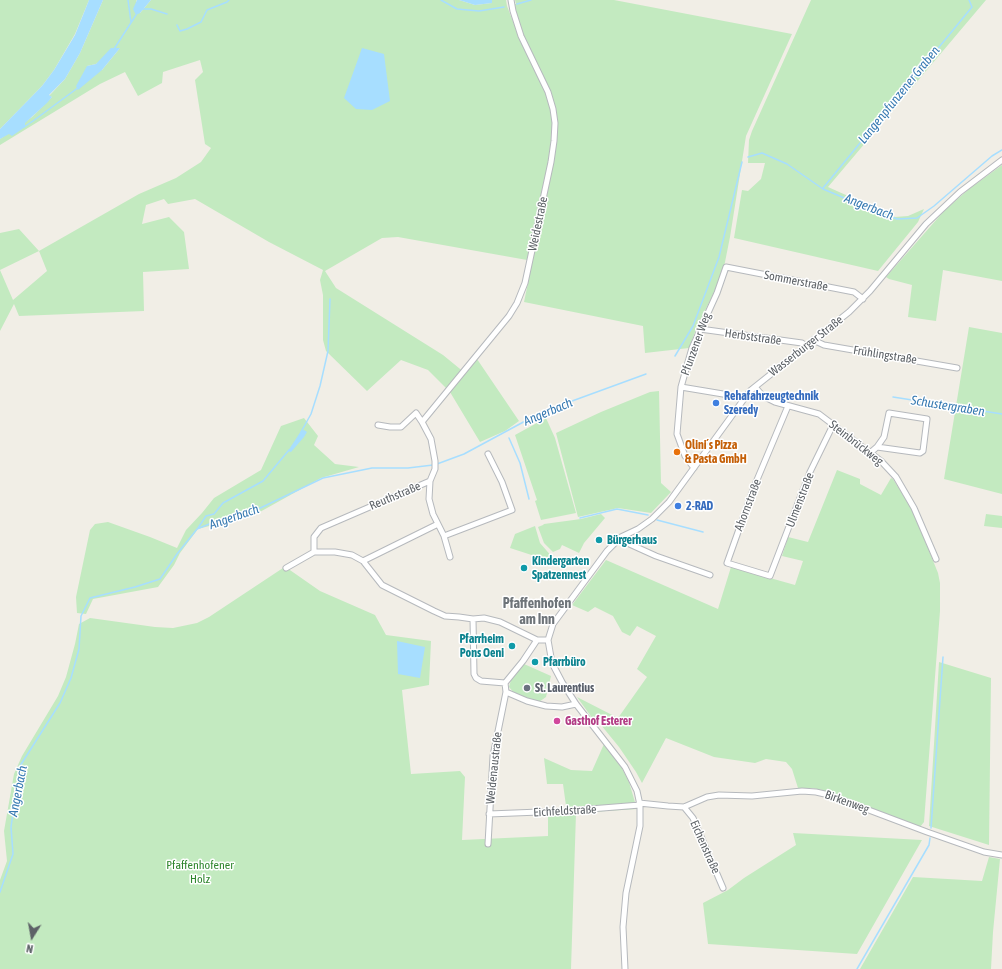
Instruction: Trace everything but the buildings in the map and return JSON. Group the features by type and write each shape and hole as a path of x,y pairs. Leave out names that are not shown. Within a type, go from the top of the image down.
{"street":[{"name":"Weidestraße","path":"422,422 518,303 525,283 551,162 555,123 553,109 548,92 512,11 511,0"},
{"name":"Wasserburger Straße","path":"625,969 623,939 624,913 626,893 640,826 640,804 637,791 625,767 576,704 552,663 548,640 553,624 607,551 621,537 638,529 652,519 669,502 744,399 755,387 862,299 926,224 960,192 1002,160"},
{"name":"Sommerstraße","path":"726,267 854,292 862,299"},
{"name":"Pfunzener Weg","path":"694,468 685,456 677,434 682,387 692,348 717,293 726,267"},
{"name":"Herbststraße","path":"700,329 802,343 806,346"},
{"name":"Frühlingstraße","path":"813,340 824,345 957,368"},
{"path":"682,387 741,397 744,399"},
{"name":"Steinbrückweg","path":"755,387 763,396 788,406 797,407 819,414 881,461 900,483 914,508 936,559"},
{"name":"Ahornstraße","path":"770,576 727,563 754,487 788,406"},
{"path":"378,425 400,427 416,413 422,422"},
{"path":"870,453 877,447 884,437 889,414 927,419 923,451 920,454 877,447"},
{"name":"Reuthstraße","path":"314,552 314,537 321,528 430,481 435,468 435,461 431,439 422,422"},
{"name":"Ulmenstraße","path":"770,576 810,472 833,425"},
{"path":"444,536 512,510 502,482 488,454"},
{"path":"430,481 429,499 433,514 444,536 450,557"},
{"path":"362,561 438,524"},
{"path":"621,537 625,542 656,556 710,575"},
{"path":"286,568 314,552 335,552 352,555 362,561 382,585 445,616 473,619 484,618 500,622 537,640 548,640"},
{"path":"473,619 474,674 476,678 481,681 505,683 523,661 537,640"},
{"name":"Weidenaustraße","path":"488,844 493,756 506,692 505,683"},
{"path":"506,692 527,701 546,706 562,707 576,704"},
{"name":"Birkenweg","path":"640,804 684,807 707,797 719,795 752,796 802,791 816,792 829,795 926,832 984,852 1002,856"},
{"name":"Eichfeldstraße","path":"489,814 565,811 640,804"},
{"name":"Eichenstraße","path":"684,807 693,818 723,888"}],"green space":[{"path":"0,0 89,0 75,34 54,70 42,86 0,129"},
{"path":"103,0 137,0 140,13 151,0 459,0 475,5 492,3 492,0 506,0 514,24 547,96 552,112 552,146 530,253 527,260 398,237 382,238 325,271 336,288 443,355 465,373 477,359 519,421 505,431 480,442 450,392 428,370 401,360 367,391 326,351 323,340 323,295 320,280 323,270 269,242 195,199 168,204 164,199 146,205 142,224 169,217 184,232 189,269 143,272 144,311 19,316 14,304 0,331 0,270 13,300 47,271 39,251 139,194 176,178 201,162 211,148 205,144 195,80 203,72 200,60 163,72 162,83 138,96 125,72 100,84 0,145 0,139 32,117 52,97 49,96 65,79 80,53","holes":["120,48 102,70 87,66 96,64"]},
{"path":"515,0 614,0 792,34 746,136 724,267 689,348 645,353 643,326 524,302 555,153 557,117 549,89 516,19 513,4 516,4"},
{"path":"811,0 986,0 828,187 895,217 908,216 924,209 918,222 878,271 734,238 742,190 748,191 761,179 765,163 748,163 749,140"},
{"path":"1002,165 1002,281 943,270 936,321 908,317 912,285 886,277 944,211 969,189"},
{"path":"19,229 39,251 0,270 0,233"},
{"path":"969,327 1002,333 1002,494 944,479"},
{"path":"659,391 661,483 671,492 651,513 618,508 578,517 556,433 601,412 650,392"},
{"path":"304,418 318,436 314,445 335,464 359,467 321,478 258,513 198,529 158,587 93,599 86,614 77,613 76,597 90,530 95,524 108,522 177,548 186,530 214,498 261,470 281,426"},
{"path":"546,418 555,438 576,513 541,520 535,501 537,500 515,435"},
{"path":"837,470 860,479 860,484 881,495 891,478 893,479 913,511 938,573 940,583 940,611 924,822 920,827 914,826 822,790 798,788 792,769 786,762 766,759 755,763 714,757 666,738 642,783 619,747 601,725 595,722 577,697 618,718 647,677 637,669 656,636 637,626 630,636 622,632 613,616 595,607 588,612 572,605 606,560 718,609 731,567 795,585 803,561 782,556 788,537 808,542"},
{"path":"601,514 605,518 584,543 579,553 562,545 560,549 553,552 544,543 538,527 544,524 581,519"},
{"path":"986,514 1002,516 1002,528 984,526"},
{"path":"535,526 540,543 553,558 550,561 510,548 515,534"},
{"name":"Pfaffenhofener Holz","path":"286,566 320,591 375,615 386,635 431,641 429,685 402,690 411,774 460,771 465,777 462,840 548,836 548,815 567,813 563,784 547,784 544,758 571,770 592,771 604,744 622,768 629,782 637,809 576,813 571,969 0,969 0,880 7,861 4,831 14,774 22,756 58,696 66,677 79,624 90,618 173,628 197,623 209,617"},
{"path":"939,662 991,678 989,845 929,826"},
{"path":"524,664 551,676 546,697 539,702 515,694 509,687 511,680"},
{"path":"793,833 922,840 857,954 708,944 703,903 728,890 796,845"},
{"path":"989,857 1000,859 991,969 860,969 913,877 982,881"}],"water":[{"path":"89,0 103,0 80,53 65,79 49,95 52,97 47,103 25,123 25,127 12,136 9,134 0,139 0,129 42,86 54,70 75,35"},
{"path":"137,0 151,0 140,13 136,15 133,9"},
{"path":"459,0 492,0 492,3 475,5"},
{"path":"111,48 120,48 102,70 78,90 76,86 87,66 96,64"},
{"path":"362,48 384,54 390,101 372,110 356,109 344,98"},
{"path":"304,430 307,432 304,437 291,452 288,451 301,431"},
{"path":"397,641 425,647 420,678 398,674"}],"waterway":[{"path":"128,0 131,22"},
{"path":"177,25 180,31 187,29 201,22 207,10 229,0"},
{"path":"441,0 457,9 479,11 504,7"},
{"path":"517,4 531,0"},
{"name":"Langenpfunzener Graben","path":"823,188 972,7 969,0"},
{"path":"142,9 151,9 167,14"},
{"path":"114,49 136,15"},
{"path":"24,127 79,87"},
{"name":"Angerbach","path":"748,157 762,153 787,164 823,189 897,219 917,218 934,206 992,156 1002,150"},
{"name":"Angerbach","path":"675,356 693,326 719,257 742,162"},
{"path":"301,432 311,414 320,386 328,351 330,299"},
{"name":"Angerbach","path":"437,464 464,454 542,412 646,374"},
{"name":"Schustergraben","path":"893,397 1002,414"},
{"path":"509,438 520,463 529,499"},
{"path":"198,528 206,516 214,514 223,503 263,481 289,450"},
{"name":"Angerbach","path":"0,892 13,854 11,827 20,766 60,703 71,678 79,649 81,616 90,598 160,579 177,554 197,529 219,520 252,512 323,478 372,468 408,468 433,465"},
{"path":"580,518 617,509 648,515"},
{"path":"657,520 703,532"},
{"path":"931,828 943,657"},
{"path":"857,969 929,845 930,838"}],"place":[{"name":"Rehafahrzeugtechnik Szeredy","path":"716,403"},
{"name":"Olini´s Pizza & Pasta GmbH","path":"677,452"},
{"name":"2-RAD","path":"678,506"},
{"name":"Bürgerhaus","path":"599,540"},
{"name":"Kindergarten Spatzennest","path":"524,568"},
{"name":"Pfarrheim Pons Oeni","path":"512,646"},
{"name":"Pfarrbüro","path":"535,662"},
{"name":"St. Laurentius","path":"527,688"},
{"name":"Gasthof Esterer","path":"557,721"}],"district":[{"name":"Pfaffenhofen am Inn","path":"537,612"}]}
